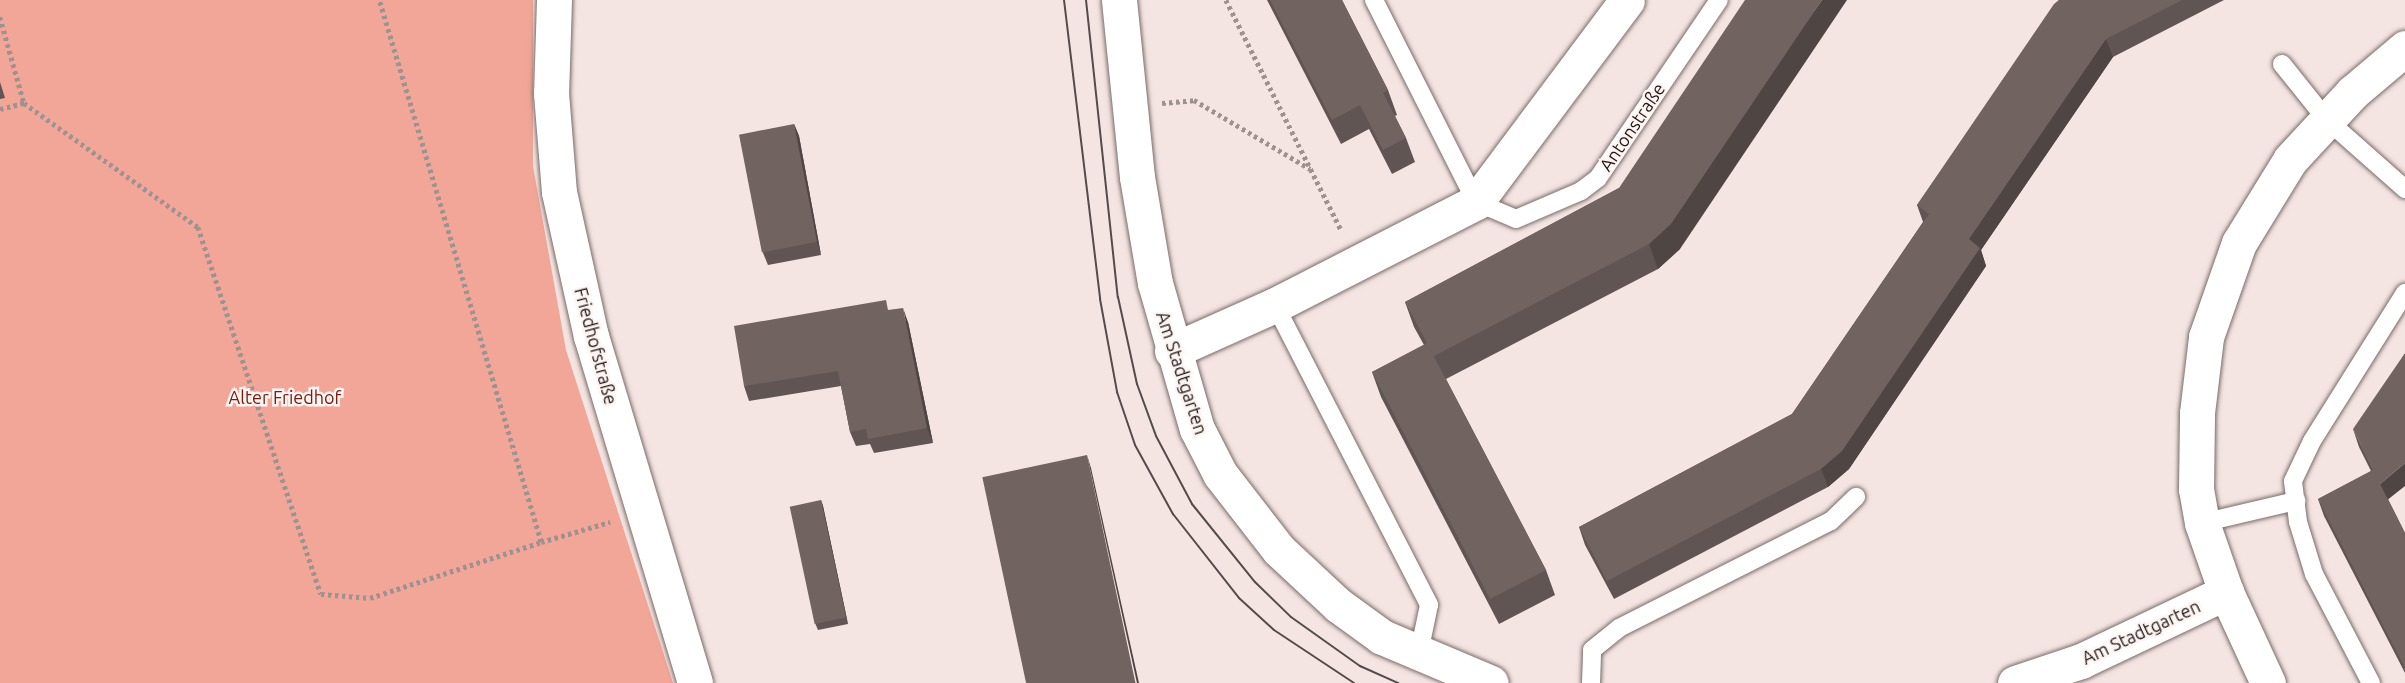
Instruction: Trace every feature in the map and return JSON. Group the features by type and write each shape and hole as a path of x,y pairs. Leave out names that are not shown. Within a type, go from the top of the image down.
{"street":[{"name":"Friedhofstraße","path":"554,0 551,93 559,192 591,336 695,683"},
{"name":"Am Stadtgarten","path":"1119,0 1130,106 1155,283 1172,351 1197,429 1220,474 1266,534 1338,605 1382,637 1491,683"},
{"path":"1172,351 1275,305 1476,202 1627,0"},
{"path":"2268,683 2226,592 2202,523 2196,489 2197,413 2206,337 2219,290 2262,202 2326,119 2405,48"},
{"name":"Am Stadtgarten","path":"2015,683 2081,661 2226,592"}],"lane":[{"path":"1374,0 1476,202"},
{"name":"Antonstraße","path":"1476,202 1516,219 1591,185 1719,0"},
{"path":"2282,64 2326,119 2405,190"},
{"path":"2371,683 2314,574 2295,501 2293,481 2312,442 2405,293"},
{"path":"1275,305 1429,605 1419,653"},
{"path":"1591,683 1592,650 1619,628 1832,521 1856,498"},
{"path":"2202,523 2295,501"}],"path":[{"path":"379,0 541,542"},
{"path":"1226,0 1358,264"},
{"path":"0,17 24,103 198,227 321,594 370,598 643,512"},
{"path":"1130,106 1194,100 1310,169"},
{"path":"0,109 24,103"}],"green space":[{"name":"Alter Friedhof","path":"0,0 533,0 533,166 566,350 673,683 0,683"}],"building":[{"path":"1270,0 1342,0 1388,90 1383,93 1406,138 1383,150 1360,105 1332,120"},
{"path":"1745,0 1822,0 1671,224 1649,244 1434,356 1430,349 1546,570 1490,599 1372,372 1427,343 1405,302 1619,188"},
{"path":"2059,0 2182,0 2106,39 1969,239 1980,248 1842,451 1821,469 1607,581 1579,527 1792,414 1929,214 1917,205"},
{"path":"794,124 817,242 762,252 739,135"},
{"path":"886,300 888,310 903,308 927,428 868,439 866,429 850,432 838,371 744,386 734,326"},
{"path":"2405,353 2405,463 2380,484 2405,533 2405,668 2318,499 2373,470 2353,429"},
{"path":"1087,455 1135,683 1026,683 982,477"},
{"path":"821,500 846,617 815,624 790,507"}],"tram line":[{"path":"1064,0 1100,299 1117,392 1135,445 1173,514 1239,598 1274,630 1354,683"},
{"path":"1086,0 1118,297 1137,384 1156,436 1192,504 1255,582 1291,617 1360,666 1398,683"}]}
